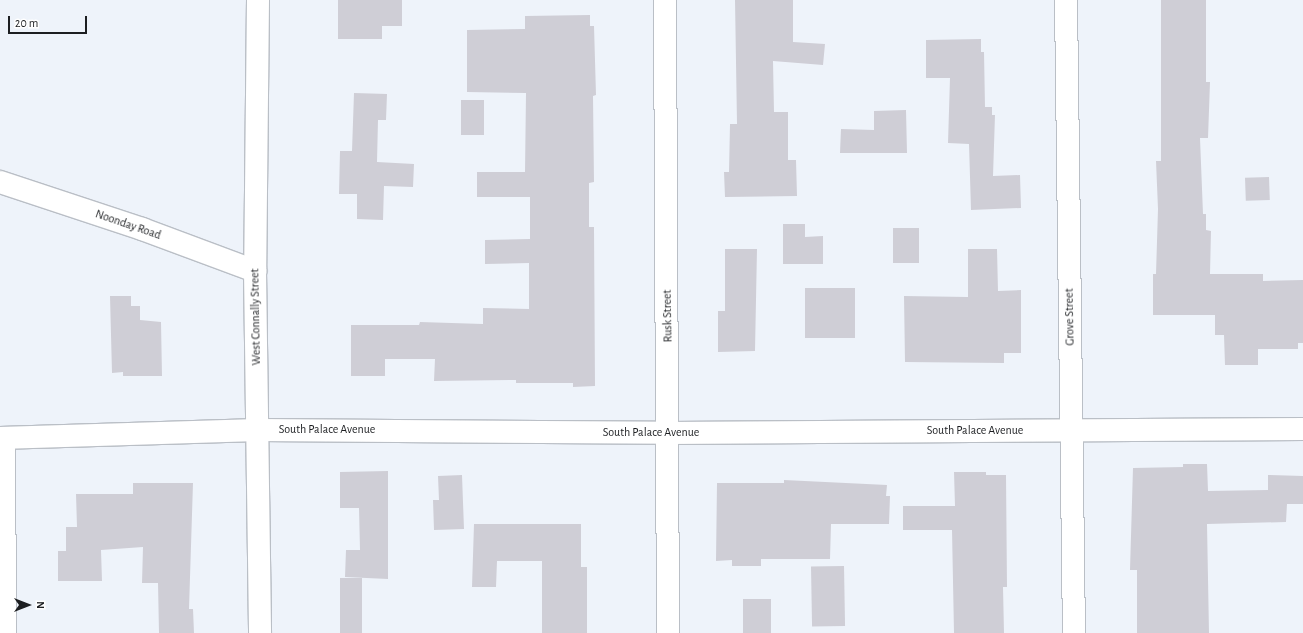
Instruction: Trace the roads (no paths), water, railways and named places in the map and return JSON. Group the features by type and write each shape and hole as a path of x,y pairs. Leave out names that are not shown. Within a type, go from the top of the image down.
{"street":[{"name":"West Connally Street","path":"258,0 256,271 260,633"},
{"name":"Rusk Street","path":"665,0 669,433 668,633"},
{"name":"Grove Street","path":"1066,0 1074,633"},
{"name":"Noonday Road","path":"0,182 142,228 256,271"},
{"name":"South Palace Avenue","path":"2,438 258,430 669,433 1303,429"},
{"path":"2,438 5,633"}]}
